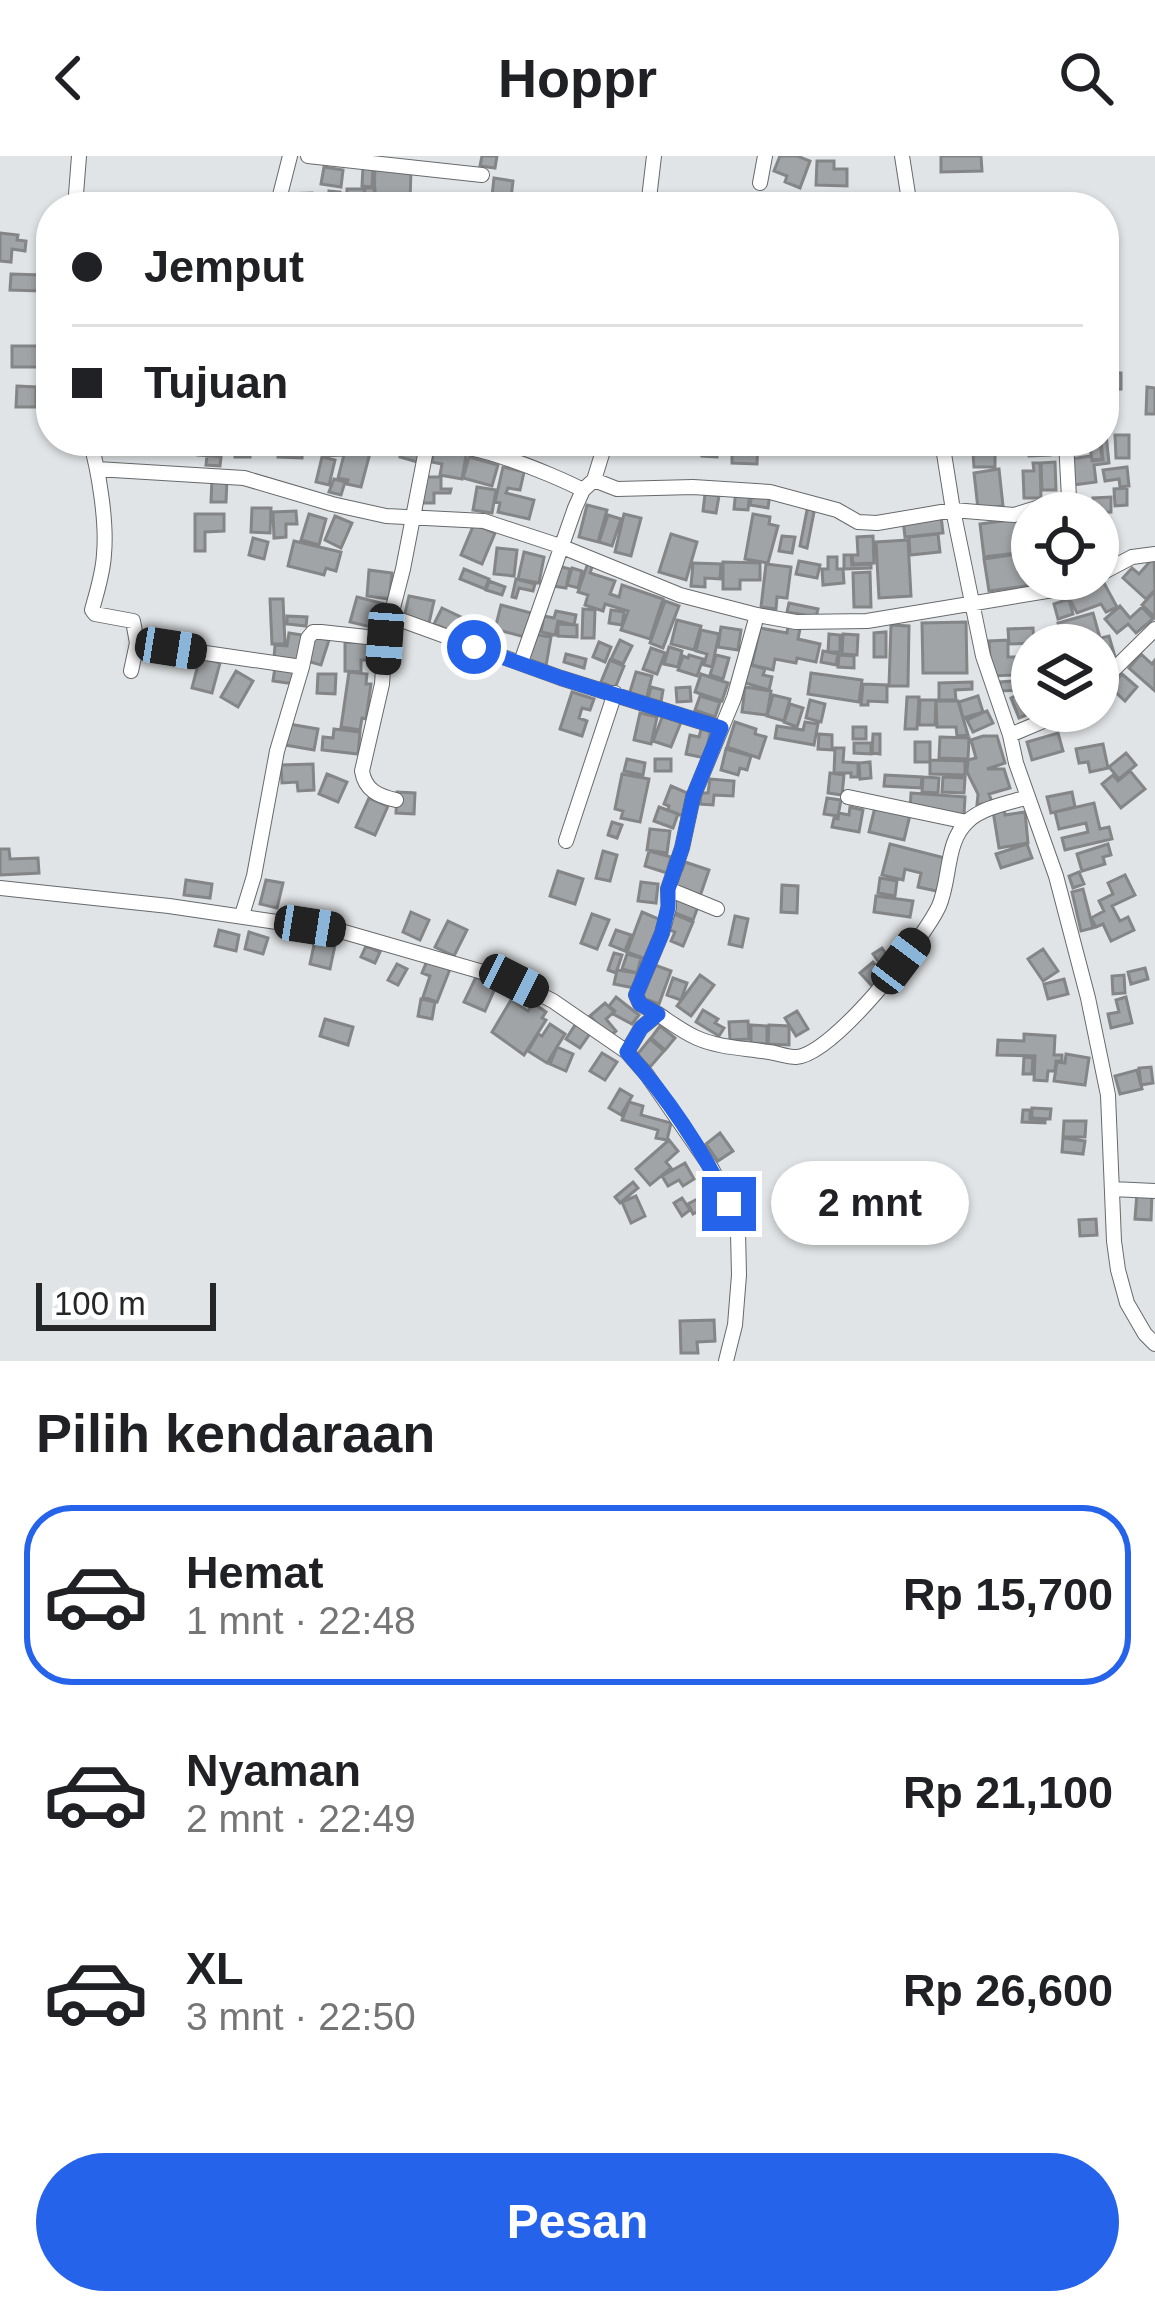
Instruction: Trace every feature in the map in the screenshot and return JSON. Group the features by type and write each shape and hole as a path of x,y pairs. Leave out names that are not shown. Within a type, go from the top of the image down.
{"street":[{"path":"281,192 290,156"},
{"path":"308,156 482,175"},
{"path":"649,192 653,156"},
{"path":"760,183 765,156"},
{"path":"902,156 908,192"},
{"path":"74,157 75,192"},
{"path":"94,456 104,558 92,610 133,621 137,643 131,671"},
{"path":"396,800 378,796 365,784 362,771 425,456"},
{"path":"498,456 588,485 770,492 838,510 858,522 877,523 953,509 1014,515 1069,498 1067,456"},
{"path":"520,662 560,546 600,456"},
{"path":"944,456 983,656 1062,896 1088,998 1108,1095 1118,1270 1127,1303 1155,1344"},
{"path":"97,469 244,478 386,516 484,521 680,595 757,615 827,624 867,622 1011,597"},
{"path":"1119,564 1155,554"},
{"path":"757,615 734,698 693,797 668,889 662,933 636,995 640,1004 694,1037 728,1047 795,1057 813,1051 875,996 927,926 938,907 954,842 967,822 976,814 1028,797"},
{"path":"390,616 561,678 721,728"},
{"path":"1119,664 1155,629"},
{"path":"242,915 270,781 308,638 313,632 385,639"},
{"path":"137,643 302,667"},
{"path":"566,841 614,693"},
{"path":"1010,735 1017,732"},
{"path":"848,797 967,822"},
{"path":"0,888 242,915 344,932 514,981 553,1001 627,1052 671,1106 729,1204 738,1232 739,1275 726,1361"},
{"path":"668,889 717,909"},
{"path":"627,1052 641,1028 658,1014"},
{"path":"1112,1189 1155,1191"}],"building":[{"path":"482,156 497,156 495,168 480,166"},
{"path":"780,156 810,161 800,188 774,171"},
{"path":"941,156 981,156 982,171 941,172"},
{"path":"817,161 834,161 834,169 847,169 847,186 816,185"},
{"path":"324,167 343,170 341,187 321,184"},
{"path":"363,167 373,168 372,187 362,186"},
{"path":"375,168 411,169 410,192 374,192"},
{"path":"494,178 513,181 512,192 492,192"},
{"path":"0,233 26,241 25,251 12,249 11,262 0,261"},
{"path":"11,274 36,275 36,291 10,290"},
{"path":"12,346 36,346 36,367 12,367"},
{"path":"17,386 36,387 36,407 16,407"},
{"path":"1147,387 1155,388 1155,414 1146,414"},
{"path":"1119,435 1129,435 1129,458 1116,458"},
{"path":"207,456 221,457 220,466 206,465"},
{"path":"344,456 369,456 361,487 338,478"},
{"path":"433,456 466,456 462,479 440,475 442,464 432,462"},
{"path":"732,456 757,456 757,464 732,463"},
{"path":"973,456 995,456 995,467 974,467"},
{"path":"1091,456 1092,461 1108,456 1109,463 1094,465 1096,482 1073,485 1070,459"},
{"path":"322,457 335,460 329,485 316,482"},
{"path":"469,457 498,465 492,486 463,478"},
{"path":"1055,462 1056,490 1042,490 1041,463"},
{"path":"1033,463 1040,463 1041,492 1024,492 1023,471 1034,471"},
{"path":"503,467 524,472 520,490 508,488 506,493 534,500 529,519 498,512 500,503 495,502"},
{"path":"1127,467 1129,486 1120,487 1119,479 1105,481 1103,470"},
{"path":"999,469 1003,506 978,509 974,473"},
{"path":"423,477 441,477 441,489 451,489 450,493 434,493 434,503 418,503"},
{"path":"212,478 227,479 226,502 211,502"},
{"path":"334,479 345,482 341,495 329,492"},
{"path":"477,487 496,490 492,513 473,510"},
{"path":"1127,488 1127,505 1119,506 1119,492 1114,489"},
{"path":"736,489 750,491 748,510 734,509"},
{"path":"753,490 770,494 768,508 750,505"},
{"path":"705,494 719,496 716,513 703,511"},
{"path":"587,505 607,510 598,542 579,537"},
{"path":"808,505 815,507 807,548 800,546"},
{"path":"252,508 271,508 270,533 251,532"},
{"path":"296,511 297,524 286,524 286,537 274,538 273,512"},
{"path":"195,514 224,514 224,531 205,532 205,551 195,551"},
{"path":"309,514 326,519 319,545 301,540"},
{"path":"624,514 641,518 631,556 615,552"},
{"path":"753,514 770,517 769,524 778,526 768,563 745,559"},
{"path":"608,515 621,519 612,546 599,542"},
{"path":"335,516 352,523 341,548 325,540"},
{"path":"941,516 943,533 905,537 903,520"},
{"path":"1011,520 1011,554 984,557 980,524"},
{"path":"474,524 495,533 482,564 461,555"},
{"path":"671,534 697,542 686,580 659,572"},
{"path":"938,534 940,552 910,555 909,537"},
{"path":"782,536 795,537 792,553 779,551"},
{"path":"873,536 874,563 853,564 852,555 858,555 857,537"},
{"path":"253,538 268,542 264,559 249,555"},
{"path":"908,540 911,596 879,598 876,542"},
{"path":"294,541 341,552 336,571 326,568 324,575 288,566"},
{"path":"497,548 517,550 514,576 494,574"},
{"path":"524,552 544,557 539,583 518,579"},
{"path":"844,555 851,555 852,565 871,564 871,568 844,569"},
{"path":"1011,555 1011,588 989,591 984,559"},
{"path":"828,557 837,557 844,583 823,585 822,569 828,569"},
{"path":"1154,557 1155,590 1146,599 1123,578 1132,568 1139,574"},
{"path":"799,561 820,565 817,578 796,574"},
{"path":"723,562 760,563 760,580 740,580 740,589 723,589"},
{"path":"588,563 593,564 590,573 615,581 610,594 619,597 622,585 663,599 650,639 621,630 628,611 605,604 603,611 585,605 588,595 578,592"},
{"path":"693,563 721,564 720,579 705,578 705,587 691,586"},
{"path":"766,564 791,567 787,598 777,597 776,609 761,607"},
{"path":"558,566 570,569 566,588 553,586"},
{"path":"572,568 582,571 578,588 567,585"},
{"path":"464,569 489,579 485,589 460,579"},
{"path":"369,570 392,573 389,599 367,596"},
{"path":"870,572 871,607 854,607 853,573"},
{"path":"516,579 535,584 533,591 519,588 516,598 512,597"},
{"path":"489,581 505,587 502,595 486,590"},
{"path":"1155,591 1155,617 1142,605"},
{"path":"409,596 434,601 429,623 404,618"},
{"path":"357,597 385,604 379,629 350,622"},
{"path":"270,599 283,599 285,644 272,644"},
{"path":"1069,600 1073,614 1058,619 1054,604"},
{"path":"1070,600 1113,600 1117,607 1106,612 1101,604 1077,613"},
{"path":"665,601 679,606 663,648 650,643"},
{"path":"789,603 818,609 816,617 787,612"},
{"path":"501,605 535,614 528,638 495,629"},
{"path":"1120,606 1130,618 1142,607 1153,619 1136,633 1128,624 1119,631 1119,624 1105,619"},
{"path":"442,608 463,618 455,633 434,624"},
{"path":"583,609 595,610 594,638 582,638"},
{"path":"611,610 624,612 622,625 609,623"},
{"path":"556,611 576,615 574,625 558,621 555,635 541,632 544,616 554,618"},
{"path":"1093,613 1096,624 1058,624"},
{"path":"287,616 307,617 306,626 287,624"},
{"path":"677,620 701,626 694,650 671,644"},
{"path":"966,622 967,673 923,673 922,623"},
{"path":"558,624 577,625 577,637 558,636"},
{"path":"891,625 909,626 908,686 889,686"},
{"path":"788,626 800,629 798,639 820,644 816,662 775,659 773,670 752,665 760,628 787,633"},
{"path":"721,627 741,630 738,650 718,647"},
{"path":"701,630 719,634 712,667 704,665 707,654 696,651"},
{"path":"886,632 886,657 874,657 874,633"},
{"path":"289,633 302,635 300,660 274,658 275,645 287,646"},
{"path":"532,634 551,637 546,666 526,662"},
{"path":"829,634 840,635 840,652 828,652"},
{"path":"843,634 858,635 857,655 842,654"},
{"path":"315,636 329,640 321,665 307,661"},
{"path":"620,640 632,646 623,664 611,659"},
{"path":"1008,640 1011,675 991,676 989,641"},
{"path":"345,642 375,643 375,660 361,660 361,672 345,671"},
{"path":"599,642 611,647 605,662 593,657"},
{"path":"669,647 682,651 678,667 664,664"},
{"path":"651,648 665,653 657,674 643,669"},
{"path":"823,651 838,654 836,665 821,662"},
{"path":"566,654 586,659 584,668 564,662"},
{"path":"1141,654 1152,664 1155,660 1155,691 1129,668"},
{"path":"716,655 729,658 723,679 710,675"},
{"path":"839,655 854,656 854,668 838,667"},
{"path":"683,656 703,659 697,676 678,670"},
{"path":"200,657 220,663 212,693 192,688"},
{"path":"610,660 624,666 615,688 601,682"},
{"path":"747,664 765,669 763,675 772,677 769,690 742,682"},
{"path":"275,667 297,670 295,684 273,681"},
{"path":"236,671 253,681 238,707 221,697"},
{"path":"349,672 367,674 366,684 371,684 360,730 341,727"},
{"path":"636,672 652,676 646,700 629,695"},
{"path":"811,673 862,680 859,702 808,694"},
{"path":"318,674 336,674 335,694 317,693"},
{"path":"701,674 728,683 722,701 695,692"},
{"path":"1122,674 1137,687 1125,701 1119,695"},
{"path":"1011,681 1011,691 1000,691 1000,682"},
{"path":"972,682 972,689 955,690 956,700 939,700 939,683"},
{"path":"863,684 887,685 887,702 861,705"},
{"path":"651,687 663,690 661,702 648,699"},
{"path":"690,687 691,701 677,702 676,688"},
{"path":"745,687 771,691 767,715 742,712"},
{"path":"572,692 594,699 590,710 582,708 579,718 587,721 582,736 560,729"},
{"path":"773,695 790,699 784,721 767,716"},
{"path":"700,696 720,702 715,717 695,710"},
{"path":"978,696 983,712 963,718 959,702"},
{"path":"907,697 919,697 917,729 905,729"},
{"path":"810,700 825,704 821,722 806,718"},
{"path":"920,700 936,700 935,725 919,725"},
{"path":"936,701 958,701 968,735 957,736 956,727 937,727"},
{"path":"790,704 803,708 797,727 784,722"},
{"path":"987,711 993,723 973,732 967,720"},
{"path":"640,713 657,717 651,744 634,740"},
{"path":"663,715 681,722 671,747 653,741"},
{"path":"735,722 766,737 759,758 727,747"},
{"path":"805,722 818,724 814,745 775,738 777,726 803,730"},
{"path":"289,724 318,729 314,750 285,745"},
{"path":"702,726 711,728 705,758 686,754 690,735 699,737"},
{"path":"853,727 866,727 866,739 853,739"},
{"path":"334,729 360,732 358,754 322,750 323,737 333,738"},
{"path":"1058,733 1063,751 1032,760 1027,742"},
{"path":"819,734 832,735 832,750 818,749"},
{"path":"873,734 880,734 880,754 872,753"},
{"path":"997,736 1005,763 987,769 1004,769 1010,788 989,794 992,802 977,805 968,760 976,758 971,740"},
{"path":"940,737 969,738 968,759 939,758"},
{"path":"915,742 930,742 930,762 915,762"},
{"path":"854,743 871,743 871,754 854,753"},
{"path":"1103,744 1108,768 1090,772 1088,762 1079,763 1076,749"},
{"path":"835,748 844,748 843,762 858,763 858,777 834,773"},
{"path":"726,749 751,756 747,770 740,768 738,775 721,770"},
{"path":"1126,753 1136,765 1119,779 1109,767"},
{"path":"627,759 645,763 643,775 624,771"},
{"path":"655,759 671,759 671,771 655,771"},
{"path":"930,760 965,761 965,775 930,774"},
{"path":"870,762 871,778 860,779 859,763"},
{"path":"313,764 314,790 298,791 297,782 282,783 281,765"},
{"path":"1130,771 1145,789 1121,808 1102,784 1113,775 1118,781"},
{"path":"830,773 844,775 842,795 828,793"},
{"path":"327,774 347,782 338,802 319,794"},
{"path":"622,774 649,779 640,822 621,818 623,811 615,809"},
{"path":"885,775 922,777 921,788 884,786"},
{"path":"923,777 939,778 938,793 922,792"},
{"path":"943,777 965,778 964,793 942,792"},
{"path":"710,779 734,781 733,796 714,795 713,805 700,804"},
{"path":"671,786 692,795 683,816 664,804"},
{"path":"397,792 415,793 414,814 396,813"},
{"path":"1072,792 1075,807 1051,813 1047,797"},
{"path":"911,793 965,797 964,815 910,811"},
{"path":"369,798 388,806 375,835 356,827"},
{"path":"827,798 841,800 838,816 824,814"},
{"path":"1094,803 1100,829 1109,827 1112,839 1065,850 1062,838 1088,832 1086,823 1059,829 1055,812"},
{"path":"659,807 678,814 673,828 654,821"},
{"path":"850,807 863,810 859,832 832,827 839,813 849,815"},
{"path":"875,807 910,815 904,840 869,832"},
{"path":"1004,809 1005,815 1025,812 1028,843 999,848 993,811"},
{"path":"612,822 622,825 617,838 608,835"},
{"path":"650,829 670,831 667,853 647,850"},
{"path":"890,844 949,859 941,892 918,887 921,873 905,869 903,880 882,875"},
{"path":"1027,844 1032,858 1001,868 996,854"},
{"path":"1108,844 1111,855 1103,857 1105,864 1082,871 1077,854"},
{"path":"0,849 9,849 10,859 38,858 39,873 0,875"},
{"path":"603,851 617,855 610,881 596,878"},
{"path":"649,851 671,857 667,873 645,866"},
{"path":"685,862 709,870 700,896 670,886 676,868 682,870"},
{"path":"558,871 583,879 575,904 550,896"},
{"path":"1079,872 1084,884 1073,888 1069,876"},
{"path":"1125,875 1135,895 1112,906 1120,921 1128,917 1134,930 1111,941 1103,924 1096,927 1091,918 1104,911 1099,901 1113,894 1108,883"},
{"path":"880,878 897,881 895,896 878,893"},
{"path":"186,880 212,884 210,898 184,895"},
{"path":"266,880 283,883 277,908 260,904"},
{"path":"641,882 658,884 656,903 638,901"},
{"path":"782,885 798,886 797,913 781,912"},
{"path":"1083,889 1093,928 1081,931 1072,892"},
{"path":"677,894 699,904 693,920 670,911"},
{"path":"876,896 913,901 910,917 874,912"},
{"path":"411,912 429,920 420,940 403,932"},
{"path":"642,912 661,920 646,959 627,952"},
{"path":"592,914 609,920 597,949 581,943"},
{"path":"674,914 693,922 683,946 671,941 675,932 667,929"},
{"path":"735,916 748,919 742,947 729,944"},
{"path":"448,921 467,930 454,956 435,947"},
{"path":"219,930 239,935 236,951 215,946"},
{"path":"616,930 631,935 625,951 610,945"},
{"path":"249,932 268,938 263,954 245,949"},
{"path":"315,940 335,945 330,969 310,964"},
{"path":"366,946 380,952 375,963 361,957"},
{"path":"882,948 889,958 880,964 873,954"},
{"path":"1043,949 1058,971 1043,981 1028,959"},
{"path":"614,953 622,955 616,973 608,970"},
{"path":"627,954 641,958 637,973 622,969"},
{"path":"427,961 450,969 437,1002 423,997 430,976 422,973"},
{"path":"873,962 885,974 872,986 860,973"},
{"path":"397,964 407,969 398,985 388,980"},
{"path":"652,964 671,971 659,1004 640,997"},
{"path":"1145,968 1148,979 1131,984 1128,972"},
{"path":"617,970 637,973 634,988 614,984"},
{"path":"700,975 714,985 691,1016 677,1006"},
{"path":"1124,975 1125,993 1113,994 1112,976"},
{"path":"476,977 496,986 485,1011 464,1002"},
{"path":"673,978 687,983 681,1000 667,995"},
{"path":"1064,979 1068,994 1048,999 1044,984"},
{"path":"616,997 639,1015 632,1024 613,1014 609,1006"},
{"path":"1126,997 1132,1023 1111,1028 1108,1014 1119,1012 1116,1000"},
{"path":"421,999 435,1002 432,1019 418,1016"},
{"path":"511,1000 528,1011 533,1003 546,1012 542,1018 546,1020 524,1055 492,1032"},
{"path":"605,1003 614,1012 606,1019 616,1031 609,1037 590,1016"},
{"path":"703,1010 724,1028 719,1036 696,1022"},
{"path":"797,1011 808,1029 796,1036 785,1018"},
{"path":"325,1019 353,1027 348,1045 320,1036"},
{"path":"748,1021 749,1039 730,1040 729,1022"},
{"path":"577,1022 591,1032 580,1048 566,1039"},
{"path":"550,1024 565,1034 547,1063 528,1051"},
{"path":"751,1025 767,1026 767,1044 751,1043"},
{"path":"769,1025 789,1026 789,1045 768,1044"},
{"path":"660,1026 675,1038 665,1050 651,1038"},
{"path":"1024,1034 1055,1036 1054,1055 1062,1055 1062,1061 1056,1061 1055,1071 1048,1071 1047,1081 1034,1080 1035,1056 997,1055 998,1040 1024,1041"},
{"path":"650,1039 664,1051 650,1067 636,1056"},
{"path":"557,1047 573,1054 566,1071 550,1064"},
{"path":"602,1053 617,1062 605,1080 590,1071"},
{"path":"1066,1054 1089,1058 1085,1085 1054,1081 1057,1062 1065,1063"},
{"path":"1024,1057 1033,1058 1032,1074 1023,1074"},
{"path":"1151,1067 1153,1083 1141,1085 1139,1068"},
{"path":"1137,1070 1142,1089 1120,1094 1115,1076"},
{"path":"620,1089 632,1096 621,1115 609,1108"},
{"path":"629,1102 643,1106 641,1115 671,1123 667,1140 656,1138 658,1130 622,1120"},
{"path":"1032,1108 1051,1109 1050,1119 1032,1118"},
{"path":"1023,1110 1030,1110 1030,1119 1045,1123 1022,1122"},
{"path":"1064,1121 1086,1121 1085,1137 1063,1137"},
{"path":"720,1133 733,1151 718,1161 706,1144"},
{"path":"1063,1138 1085,1141 1083,1154 1062,1152"},
{"path":"669,1140 678,1151 666,1162 671,1168 650,1185 636,1169"},
{"path":"685,1163 694,1179 683,1186 679,1180 668,1186 662,1176"},
{"path":"633,1182 638,1188 620,1203 615,1197"},
{"path":"1137,1192 1152,1193 1151,1220 1135,1219"},
{"path":"709,1193 714,1203 693,1214 688,1204"},
{"path":"636,1196 645,1216 631,1223 622,1202"},
{"path":"682,1198 690,1210 682,1216 674,1203"},
{"path":"1096,1219 1097,1235 1080,1236 1079,1220"},
{"path":"714,1320 715,1341 697,1342 698,1353 681,1353 680,1321"}],"route":[{"path":"474,647 721,728 693,797 668,889 662,933 636,995 640,1004 658,1014 641,1028 627,1052 671,1106 729,1204"}]}
